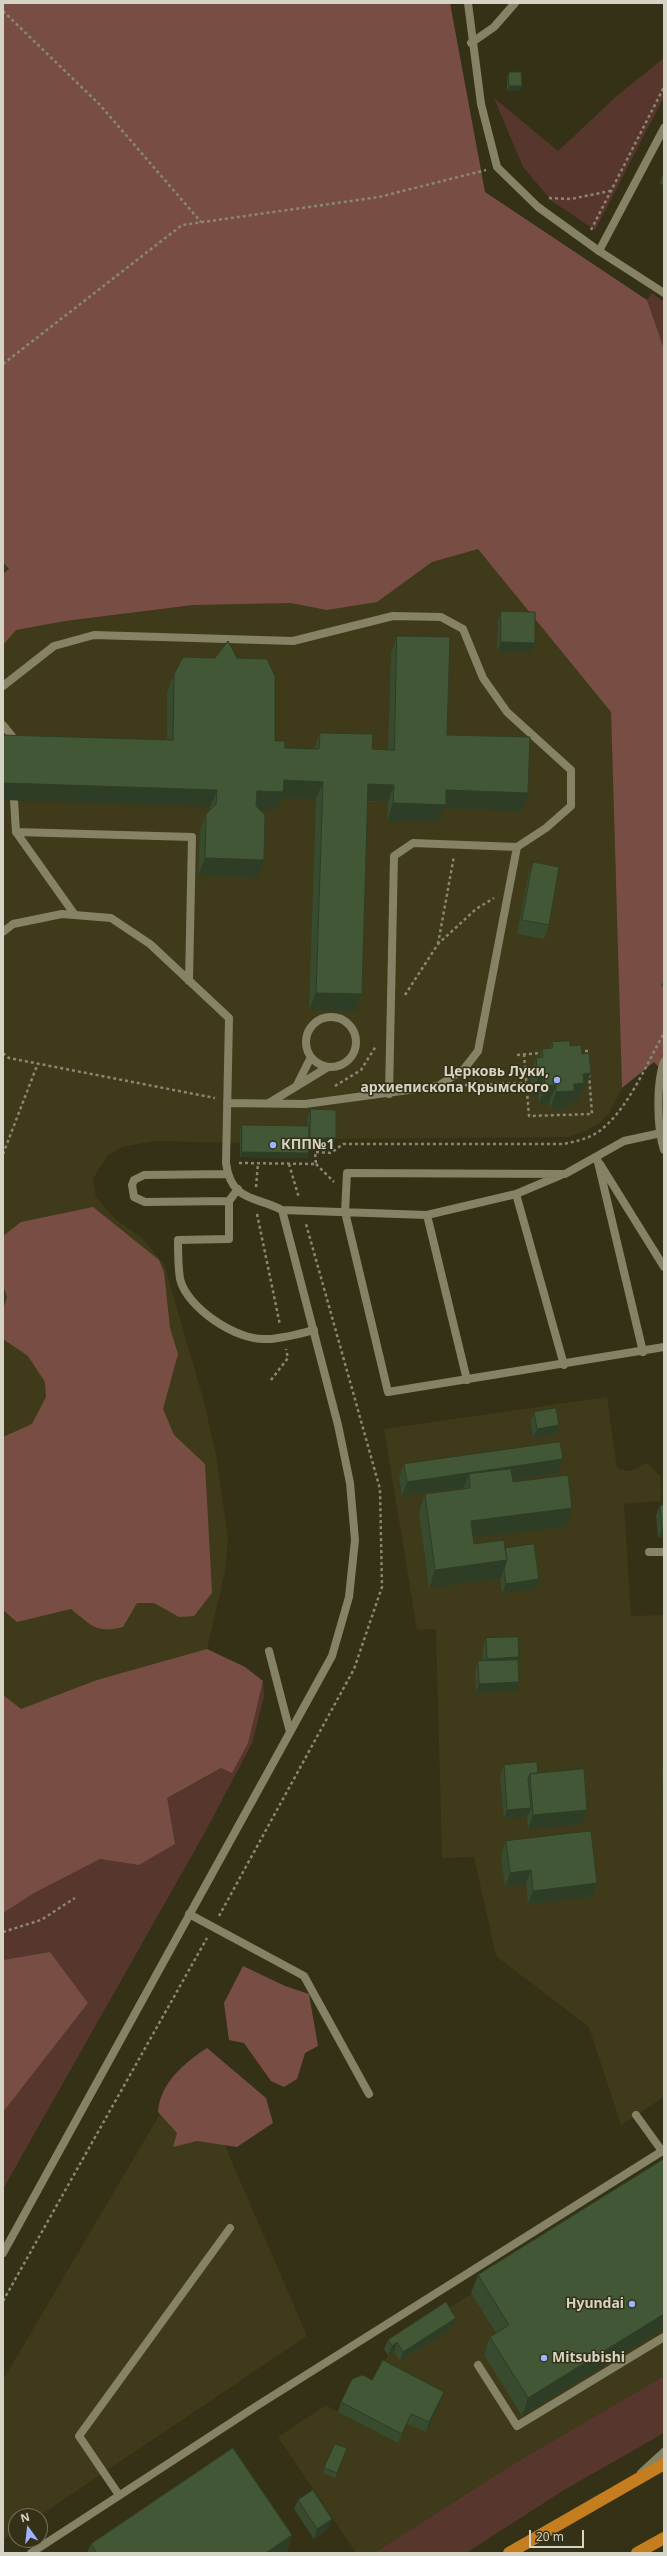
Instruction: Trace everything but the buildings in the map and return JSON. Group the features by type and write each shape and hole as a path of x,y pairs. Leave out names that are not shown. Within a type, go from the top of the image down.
{"highway":[{"path":"509,2553 630,2482 664,2464"},
{"path":"637,2553 664,2538"}],"street":[{"path":"468,3 471,43 481,104 497,167 524,194 585,241 664,293"},
{"path":"471,43 494,27 515,3"},
{"path":"599,251 664,128"},
{"path":"3,686 54,646 94,635 293,642 393,616 441,617 463,629 483,678 507,712 571,770 571,806 546,828 517,847 413,843 394,856 389,1094"},
{"path":"3,725 15,740 14,753"},
{"path":"14,800 16,832 75,915"},
{"path":"16,832 192,837 189,981"},
{"path":"227,1102 305,1104 389,1094 438,1086 464,1069 478,1051 517,847"},
{"path":"3,923 13,924 62,914 111,918 150,944 229,1018 227,1174 238,1189 256,1202 271,1204 282,1210 427,1215 516,1194 565,1174 624,1142 661,1133"},
{"path":"3,932 13,924"},
{"path":"335,1016 345,1020 352,1027 356,1036 357,1046 353,1055 347,1062 338,1067 328,1067 318,1064 311,1057 306,1048 309,1028 325,1017 335,1016"},
{"path":"297,1085 311,1057"},
{"path":"664,1062 659,1075 661,1133 664,1150"},
{"path":"269,1104 297,1085 328,1067"},
{"path":"596,1158 664,1267"},
{"path":"596,1158 643,1352"},
{"path":"565,1174 348,1173 345,1212 388,1392 664,1348"},
{"path":"227,1174 144,1175 134,1180 132,1191 134,1197 145,1202 229,1201"},
{"path":"238,1189 229,1201 229,1239 178,1240 180,1281 194,1302 228,1330 243,1336 264,1340 314,1330"},
{"path":"516,1194 564,1365"},
{"path":"3,2253 332,1656 349,1598 355,1540 350,1483 338,1425 282,1210"},
{"path":"427,1215 467,1380"},
{"path":"649,1552 664,1552"},
{"path":"269,1651 290,1732"},
{"path":"189,1914 304,1976 369,2094"},
{"path":"31,2553 255,2407 663,2151 636,2115"},
{"path":"119,2495 79,2436 230,2228"},
{"path":"478,2365 517,2426 664,2337"},
{"path":"630,2482 664,2452"}],"path":[{"path":"3,11 100,105 202,222"},
{"path":"585,241 664,86"},
{"path":"3,364 182,224 379,197 497,167"},
{"path":"524,194 572,199 610,191"},
{"path":"438,944 456,845"},
{"path":"330,1089 361,1070 372,1054 390,1018 438,944 476,909 509,888"},
{"path":"346,1195 316,1164 315,1152 331,1153 343,1144 564,1144 583,1140 599,1132 612,1120 624,1103 664,1032"},
{"path":"572,1052 588,1051 588,1058"},
{"path":"3,1053 9,1058 227,1102"},
{"path":"517,1055 548,1053"},
{"path":"524,1054 529,1116 592,1114 589,1066"},
{"path":"3,1154 38,1063"},
{"path":"438,1086 526,1083"},
{"path":"226,1163 316,1164"},
{"path":"258,1163 256,1202 257,1219 288,1358 271,1380"},
{"path":"3,2301 213,1927 354,1669 382,1587 380,1489 289,1164"},
{"path":"3,1932 41,1920 75,1898"}],"shaded area":[{"path":"3,3 450,3 485,192 647,300 664,349 664,1073 654,1062 622,1088 611,712 478,549 432,562 377,602 327,610 291,603 193,605 65,621 16,630 3,645 3,574 9,569 3,562"},
{"path":"3,38 478,548 611,712 622,1088 609,1113 598,1124 585,1131 568,1137 333,1139 333,1148 307,1147 307,1158 240,1157 240,1143 154,1141 122,1147 107,1156 93,1179 96,1197 115,1219 141,1237 164,1264 203,1398 216,1454 228,1538 225,1572 207,1649 245,1667 263,1681 264,1696 252,1743 205,1832 3,2189"},
{"path":"664,58 664,97 595,230 552,201 523,167 494,98 558,151 619,94"},
{"path":"652,293 664,302 664,349 647,300"},
{"path":"93,1207 159,1260 164,1272 170,1328 178,1354 163,1409 174,1435 205,1464 212,1593 194,1616 179,1617 154,1603 137,1603 123,1627 114,1629 100,1629 94,1627 71,1609 17,1622 3,1610 3,1437 32,1424 46,1397 45,1382 28,1356 3,1339 3,1310 7,1297 3,1285 3,1236 21,1222"},
{"path":"607,1397 617,1469 631,1471 647,1463 660,1476 661,1501 624,1504 631,1616 664,1615 664,2097 621,2125 589,2027 496,1956 474,1857 442,1858 436,1629 417,1630 384,1429"},
{"path":"207,1649 245,1667 263,1681 248,1743 232,1773 221,1768 167,1798 175,1844 139,1865 100,1859 34,1893 3,1913 3,1695 21,1709 97,1680"},
{"path":"263,1681 264,1696 252,1743 205,1832 3,2189 3,2112 88,2003 50,1952 3,1960 3,1913 34,1893 100,1859 139,1865 167,1798 222,1768 232,1773 260,1696"},
{"path":"50,1952 88,2003 3,2112 3,1960"},
{"path":"243,1966 285,1986 309,1994 318,2046 305,2053 297,2079 284,2087 271,2081 244,2043 229,2040 224,2003"},
{"path":"207,2048 266,2098 273,2123 237,2147 197,2141 173,2147 177,2133 158,2112 163,2092 168,2083 182,2067"},
{"path":"210,2111 307,2336 48,2510 48,2508 8,2508 8,2537 3,2540 3,2380 160,2114"},
{"path":"664,2173 664,2376 515,2463 374,2553 356,2553 278,2437 326,2405 338,2412 349,2389 368,2389 388,2355 384,2349"},
{"path":"664,2376 664,2433 564,2490 466,2553 374,2553 515,2463"}],"place":[{"name":"Церковь Луки, архиепископа Крымского","path":"557,1080"},
{"name":"КПП№1","path":"273,1145"},
{"name":"Hyundai","path":"632,2304"},
{"name":"Mitsubishi","path":"544,2358"}]}
